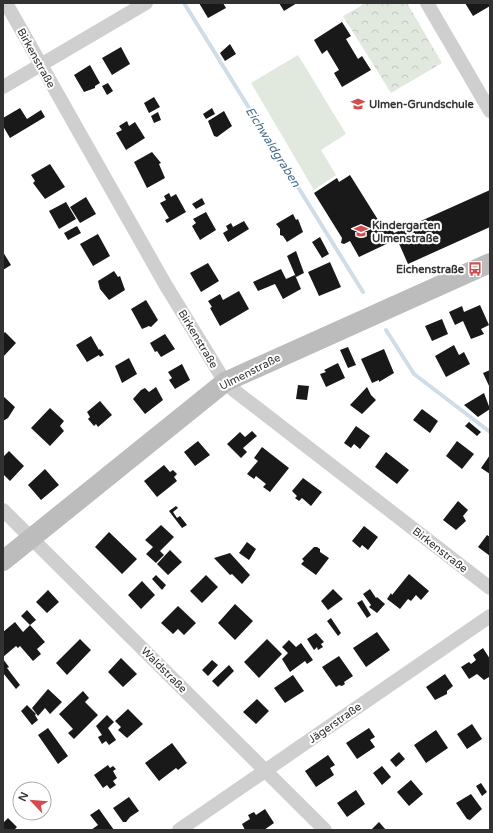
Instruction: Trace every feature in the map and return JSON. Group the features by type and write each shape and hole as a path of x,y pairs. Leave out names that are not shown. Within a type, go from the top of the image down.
{"street":[{"name":"Birkenstraße","path":"6,3 165,284 225,382 237,393 490,588"},
{"path":"3,87 146,3"},
{"path":"427,3 490,111"},
{"name":"Ulmenstraße","path":"3,562 225,382 490,263"},
{"name":"Waldstraße","path":"3,510 325,830"},
{"name":"Jägerstraße","path":"179,830 490,616"}],"green space":[{"path":"366,3 407,3 442,63 391,93 343,16"},
{"path":"298,55 346,134 321,150 336,175 314,190 251,83"}],"building":[{"path":"199,3 223,3 226,8 208,18"},
{"path":"279,3 297,3 284,11"},
{"path":"465,3 490,3 490,6 473,16"},
{"path":"342,22 351,36 346,39 358,59 362,56 371,70 342,87 334,73 339,70 327,50 322,54 314,40"},
{"path":"230,44 236,54 225,61 220,53"},
{"path":"121,47 130,64 112,75 102,58"},
{"path":"90,65 100,83 95,86 95,88 84,92 74,75"},
{"path":"108,83 113,91 107,95 102,86"},
{"path":"154,97 160,107 149,113 144,103"},
{"path":"20,108 27,119 41,110 45,117 10,138 3,126 3,118"},
{"path":"212,108 215,114 206,119 203,114"},
{"path":"224,111 232,126 217,137 214,136 208,121"},
{"path":"158,112 161,120 154,123 151,116"},
{"path":"127,121 129,126 135,122 145,138 126,150 116,133 122,130 119,126"},
{"path":"152,152 161,163 159,164 165,178 147,188 134,162"},
{"path":"50,164 65,187 45,199 33,183 35,181 31,175"},
{"path":"350,175 385,231 391,228 394,233 490,190 490,227 408,264 397,239 359,257 350,241 344,244 341,243 342,238 314,193 337,178 339,182"},
{"path":"169,193 171,197 176,194 186,212 167,223 165,220 169,218 160,203 166,200 164,196"},
{"path":"86,197 96,214 80,223 70,207"},
{"path":"202,198 205,204 196,209 192,204"},
{"path":"66,202 76,219 59,229 49,211"},
{"path":"206,212 216,230 200,240 192,226 196,223 193,219"},
{"path":"293,214 296,220 298,219 303,232 287,242 283,236 280,235 280,229 276,224"},
{"path":"244,221 249,229 228,242 223,233 228,230 226,226 231,223 233,227"},
{"path":"77,226 81,233 68,240 64,233"},
{"path":"98,234 110,256 93,266 80,244"},
{"path":"320,237 329,254 322,258 312,242"},
{"path":"296,251 304,273 296,277 287,256"},
{"path":"3,252 11,265 3,270"},
{"path":"330,262 341,287 319,296 308,272"},
{"path":"208,263 219,281 201,292 190,273"},
{"path":"281,269 286,279 295,275 301,289 283,299 275,284 258,291 253,282"},
{"path":"114,271 118,277 120,276 125,290 109,300 100,289 98,281"},
{"path":"239,291 249,309 220,326 210,308 212,307 208,301 220,294 223,300"},
{"path":"146,300 158,320 151,327 149,326 142,329 131,309"},
{"path":"480,305 489,325 481,329 484,334 471,339 463,321 455,325 449,312 462,306 464,312"},
{"path":"442,319 448,334 432,341 425,326"},
{"path":"5,332 16,343 3,357 3,334"},
{"path":"165,334 175,349 161,357 157,351 155,352 150,343"},
{"path":"91,336 99,350 100,349 104,355 100,357 99,355 87,362 76,345"},
{"path":"454,345 459,355 464,352 470,364 446,377 435,356"},
{"path":"348,347 356,365 348,368 340,350"},
{"path":"384,349 394,373 379,382 379,380 372,383 361,359"},
{"path":"129,358 137,374 122,383 115,366"},
{"path":"338,363 345,378 326,387 320,374 326,372 324,370"},
{"path":"182,364 190,380 175,389 169,380 172,378 168,372"},
{"path":"490,370 490,388 483,373"},
{"path":"298,385 309,386 307,400 296,399"},
{"path":"156,387 163,400 145,414 133,399 141,390 145,388 149,392"},
{"path":"367,387 371,395 376,400 362,414 350,405"},
{"path":"484,393 490,409 478,417 464,405"},
{"path":"3,396 15,407 8,418 3,421"},
{"path":"100,401 112,415 98,427 96,424 94,426 88,419 90,417 87,412"},
{"path":"50,408 64,421 60,426 64,431 50,446 31,428"},
{"path":"422,409 438,421 430,433 413,420"},
{"path":"469,422 481,432 477,436 465,426"},
{"path":"356,426 370,436 360,449 354,444 351,448 344,443"},
{"path":"252,431 257,436 243,448 247,452 241,458 227,444 240,432 245,437"},
{"path":"198,441 210,455 195,466 184,452"},
{"path":"457,441 474,454 462,469 446,456"},
{"path":"262,447 289,468 270,492 263,487 266,484 256,476 254,479 247,474 258,461 254,458"},
{"path":"9,451 24,466 10,481 3,474 3,457"},
{"path":"386,452 409,470 397,484 375,467"},
{"path":"490,455 490,474 481,468"},
{"path":"164,465 170,472 173,470 177,474 174,477 177,481 157,497 144,481"},
{"path":"45,469 59,485 41,500 28,485"},
{"path":"303,478 322,492 311,506 302,498 299,501 295,498 297,496 292,491"},
{"path":"458,501 468,510 463,516 466,521 456,530 443,520"},
{"path":"176,506 178,508 173,512 177,518 180,516 187,525 182,528 169,511"},
{"path":"161,525 174,537 160,551 164,555 156,563 146,554 153,547 145,540"},
{"path":"364,526 378,537 368,550 362,545 360,548 352,541"},
{"path":"109,532 137,559 122,574 95,547"},
{"path":"487,535 490,537 490,556 478,547"},
{"path":"247,542 256,549 249,560 239,553"},
{"path":"314,547 320,549 320,552 329,558 316,575 301,564 304,561 302,559"},
{"path":"170,550 182,562 168,575 157,564"},
{"path":"230,553 250,575 242,584 232,574 230,575 214,558"},
{"path":"409,574 429,591 421,600 416,595 411,601 408,599 400,609 387,599"},
{"path":"156,575 166,585 162,590 152,579"},
{"path":"206,575 218,587 202,603 190,591"},
{"path":"142,581 155,595 141,609 128,595"},
{"path":"333,589 343,599 328,610 321,601"},
{"path":"370,589 376,598 377,597 385,604 377,613 369,607 371,605 363,594"},
{"path":"48,590 59,602 47,613 36,602"},
{"path":"362,600 371,615 367,618 357,603"},
{"path":"235,604 253,621 235,640 218,623"},
{"path":"178,606 196,623 184,635 178,629 173,634 161,623"},
{"path":"27,610 36,620 30,625 21,616"},
{"path":"331,618 341,633 338,636 327,621"},
{"path":"15,622 23,632 30,625 45,642 37,649 41,654 33,661 20,646 18,648 16,646 3,657 3,632"},
{"path":"377,632 390,650 366,667 353,648"},
{"path":"316,633 324,642 321,644 323,647 318,650 317,647 314,650 307,639"},
{"path":"80,639 91,650 67,675 56,663"},
{"path":"267,639 282,654 259,678 244,662"},
{"path":"289,640 296,647 301,643 313,660 307,664 305,661 290,672 282,659 288,653 282,647"},
{"path":"483,648 490,659 489,677 484,680 477,674 469,679 461,667 469,662 471,664 476,660 473,655"},
{"path":"339,656 353,676 344,682 345,684 342,686 339,685 336,687 322,667"},
{"path":"121,658 137,674 123,687 108,672"},
{"path":"3,659 9,667 7,668 20,685 16,689 3,673"},
{"path":"212,660 218,665 208,676 202,670"},
{"path":"229,665 234,671 218,687 212,681"},
{"path":"445,674 453,686 447,691 447,694 435,700 426,687"},
{"path":"293,675 304,691 285,703 274,688"},
{"path":"48,689 62,702 50,714 45,708 38,716 32,708"},
{"path":"83,691 89,698 85,702 98,715 74,739 68,733 73,729 59,714"},
{"path":"257,699 269,711 256,724 243,712"},
{"path":"27,705 36,714 35,715 38,720 32,725 21,711"},
{"path":"128,709 143,724 127,738 118,730 121,727 115,721"},
{"path":"107,715 114,722 108,728 116,740 109,745 106,741 102,744 98,737 102,735 96,726"},
{"path":"472,724 482,739 467,749 457,734"},
{"path":"48,728 68,756 58,764 38,735"},
{"path":"369,728 375,737 370,740 375,747 357,759 346,743"},
{"path":"436,730 448,748 426,763 414,745"},
{"path":"172,743 187,763 178,770 176,768 159,781 145,763"},
{"path":"399,752 405,759 396,767 390,760"},
{"path":"328,755 335,765 330,768 334,775 316,787 305,771"},
{"path":"108,765 110,768 113,766 116,769 113,771 117,778 113,781 116,785 110,789 107,785 103,788 94,775"},
{"path":"382,766 391,777 382,785 373,773"},
{"path":"411,780 423,794 409,806 397,792"},
{"path":"481,783 487,792 482,796 476,786"},
{"path":"356,790 365,804 347,817 337,803"},
{"path":"471,794 482,809 470,820 467,819 456,803"},
{"path":"129,797 139,811 130,817 126,822 123,822 113,808"},
{"path":"99,809 114,830 91,830 98,825 90,815"},
{"path":"265,809 274,823 264,830 245,830 242,824 250,819 248,815 254,812 256,815"},
{"path":"8,818 17,827 14,830 3,830 3,823"},
{"path":"379,822 386,830 371,830"}],"waterway":[{"name":"Eichwaldgraben","path":"184,3 363,292"},
{"name":"Eichwaldgraben","path":"386,330 414,374 490,432"}],"place":[{"name":"Ulmen-Grundschule","path":"358,104"},
{"name":"Kindergarten Ulmenstraße","path":"361,231"},
{"name":"Eichenstraße","path":"475,269"}]}
